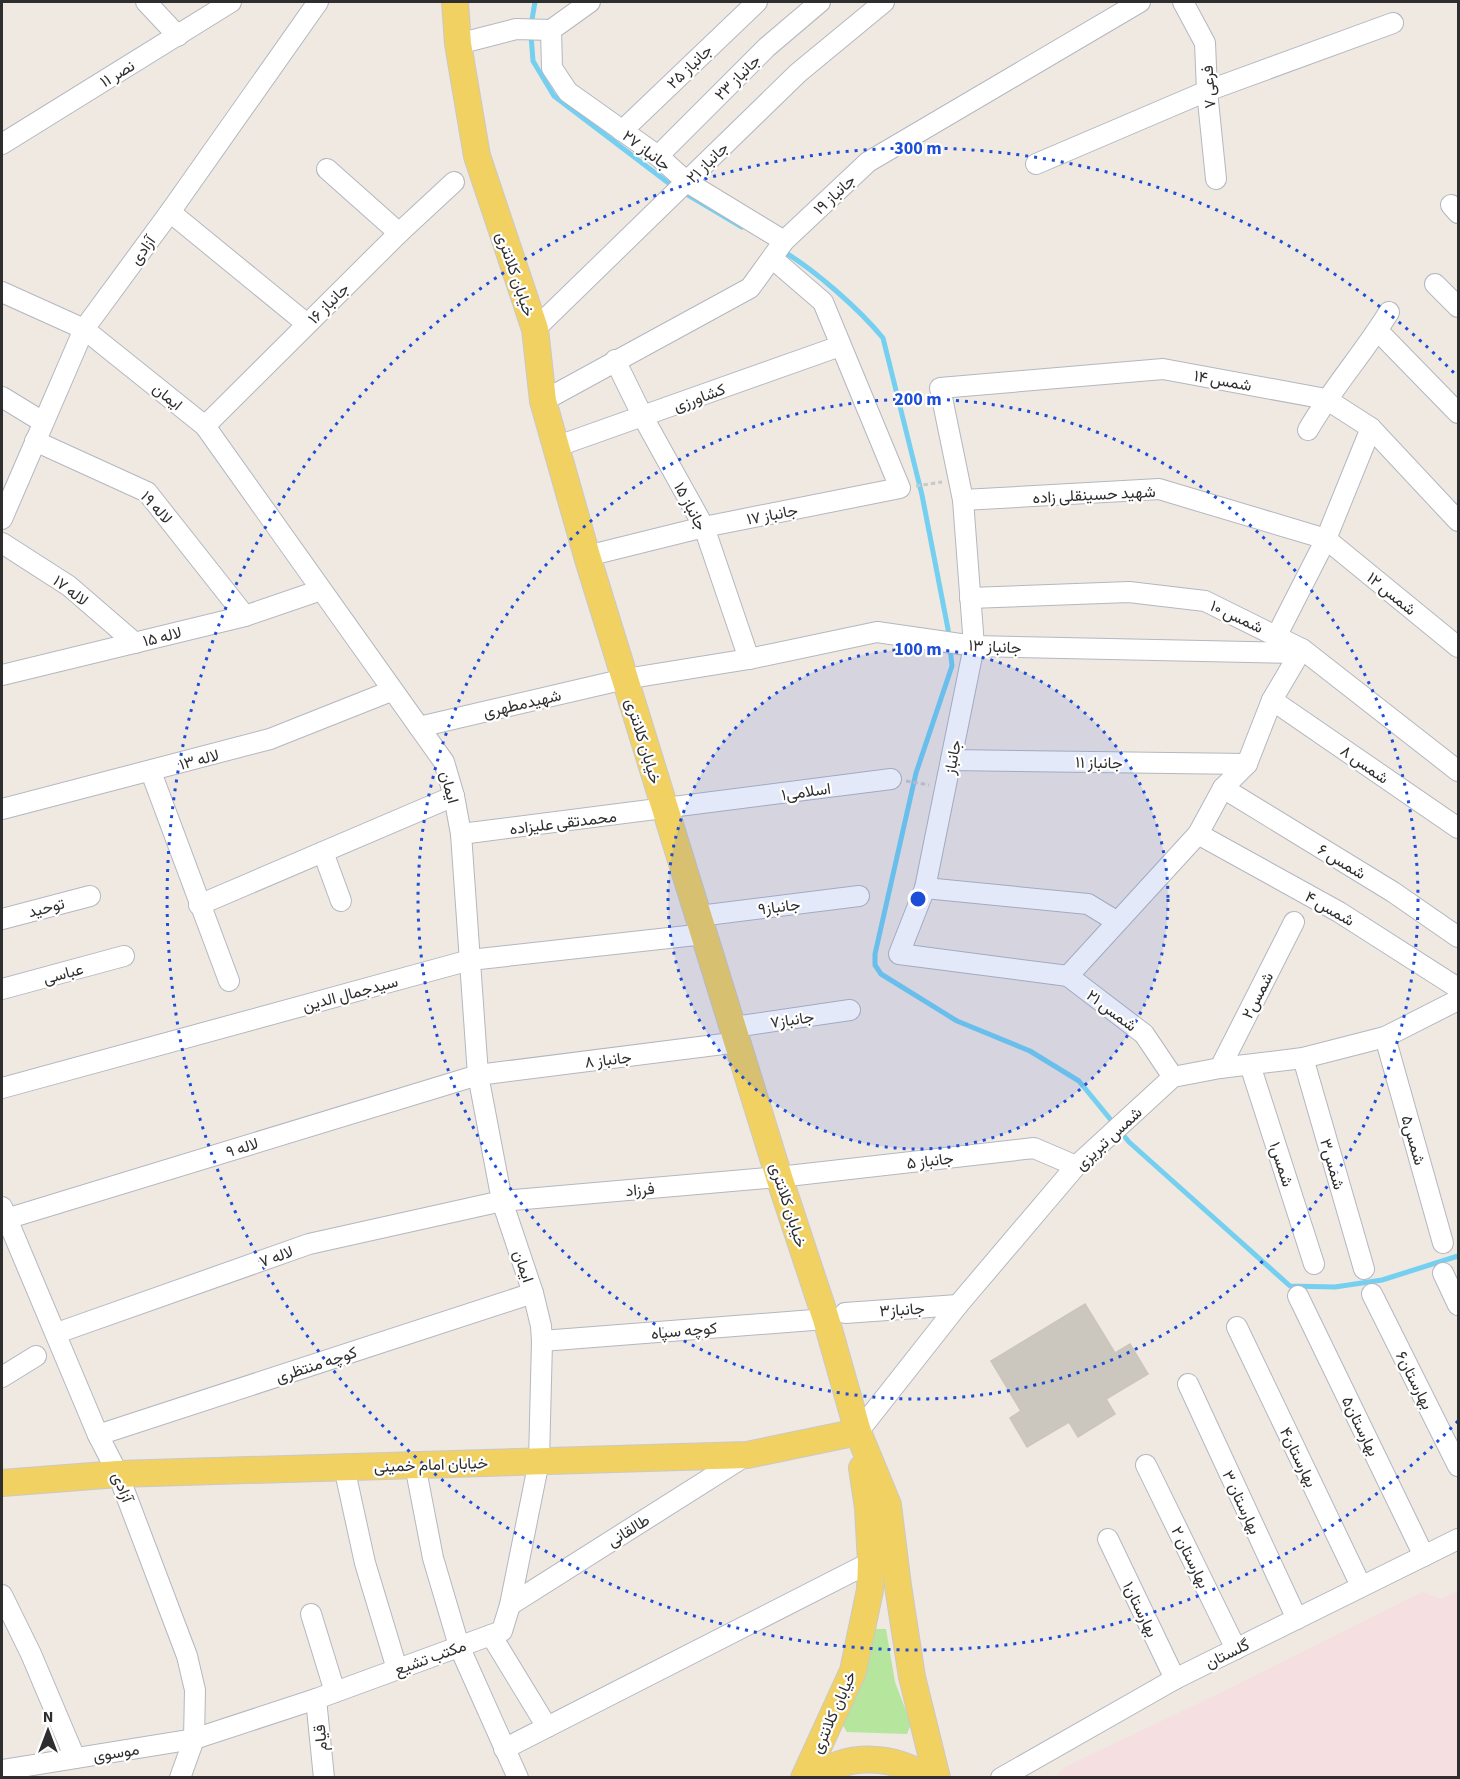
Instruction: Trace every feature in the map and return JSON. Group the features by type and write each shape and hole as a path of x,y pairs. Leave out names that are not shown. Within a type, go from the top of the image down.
{"main road":[{"name":"خیابان کلانتری","path":"455,2 458,44 477,156 535,329 543,400 558,446 587,556 779,1178 836,1316 858,1432 868,1508 870,1590 853,1671 804,1778"},
{"name":"خیابان کلانتری","path":"458,44 469,2"},
{"name":"خیابان کلانتری","path":"858,1432 888,1505 912,1677 938,1778"},
{"name":"خیابان امام خمینی","path":"2,1483 118,1474 747,1455 858,1432"},
{"path":"815,1778 848,1761 881,1759 913,1768 927,1778"}],"street":[{"path":"146,2 178,36"},
{"name":"نصر ۱۱","path":"2,144 231,2"},
{"name":"آزادی","path":"2,519 84,329 170,212 318,2"},
{"path":"458,44 516,29 550,30 590,2"},
{"name":"جانباز ۲۵","path":"622,131 758,2"},
{"name":"جانباز ۲۳","path":"658,156 767,47 820,2"},
{"name":"جانباز ۲۱","path":"535,329 798,73 884,2"},
{"name":"جانباز ۱۹","path":"543,400 750,288 784,241 868,162 1140,2"},
{"name":"فرعی ۷","path":"1183,2 1205,43 1207,91 1216,179"},
{"path":"1036,164 1207,91 1393,23"},
{"name":"جانباز ۲۷","path":"550,30 552,68 568,92 658,156 687,182 784,241"},
{"path":"327,169 399,233"},
{"name":"جانباز ۱۶","path":"205,426 399,233 454,182"},
{"path":"170,212 307,324"},
{"path":"773,259 823,302 900,488"},
{"path":"1435,284 1458,307"},
{"name":"ایمان","path":"2,292 84,329 205,426 391,691 444,762 454,796 461,834 478,1075 502,1201 533,1293 541,1326 539,1461"},
{"path":"1308,430 1326,399 1378,331 1389,312"},
{"path":"1378,331 1458,414"},
{"name":"کشاورزی","path":"558,446 840,346"},
{"name":"جانباز ۱۵","path":"615,360 643,417 704,527 749,659"},
{"name":"شمس ۱۴","path":"940,388 1164,369 1326,399 1371,428 1458,521"},
{"name":"جانباز","path":"940,388 963,500 974,646 925,888 900,954 1068,976"},
{"path":"2,397 43,422"},
{"path":"1277,635 1326,539 1371,428"},
{"name":"لاله ۱۹","path":"35,441 147,492 245,616"},
{"name":"جانباز ۱۷","path":"587,556 704,527 900,488"},
{"name":"شهید حسینقلی زاده","path":"963,500 1159,489 1326,539"},
{"name":"شمس ۱۲","path":"1326,539 1458,647"},
{"name":"لاله ۱۷","path":"2,543 69,586 135,643"},
{"name":"لاله ۱۵","path":"2,675 245,616 321,590"},
{"name":"شمس ۱۰","path":"970,598 1129,592 1205,601 1277,635 1301,651 1458,771"},
{"name":"جانباز ۱۳","path":"625,679 749,659 877,632 974,646 1301,651"},
{"path":"1068,976 1198,834 1223,788 1247,764 1272,700 1301,651"},
{"name":"شهیدمطهری","path":"419,727 625,679"},
{"name":"لاله ۱۳","path":"2,809 151,772 270,739 391,691"},
{"name":"شمس ۸","path":"1272,700 1458,828"},
{"name":"جانباز ۱۱","path":"951,760 1247,764"},
{"path":"151,772 229,981"},
{"name":"اسلامی۱","path":"665,809 891,779"},
{"name":"شمس ۶","path":"1223,788 1393,892 1458,937"},
{"path":"199,905 454,796"},
{"name":"محمدتقی علیزاده","path":"461,834 665,809"},
{"name":"شمس ۴","path":"1198,834 1339,912 1458,988"},
{"path":"323,852 340,901"},
{"path":"925,888 1088,904 1116,921"},
{"name":"توحید","path":"2,919 90,896"},
{"name":"جانباز۹","path":"702,925 859,896"},
{"name":"شمس۲","path":"1221,1068 1294,922"},
{"name":"سیدجمال الدین","path":"2,1088 470,960 702,925"},
{"name":"عباسی","path":"2,989 124,956"},
{"name":"شمس ۲۱","path":"1068,976 1144,1034 1173,1077"},
{"path":"1173,1077 1221,1068 1303,1058 1385,1038 1458,1000"},
{"name":"جانباز۷","path":"736,1035 850,1010"},
{"name":"جانباز ۸","path":"478,1075 736,1035"},
{"name":"شمس۵","path":"1385,1038 1443,1243"},
{"name":"شمس۳","path":"1303,1058 1364,1269"},
{"name":"شمس۱","path":"1250,1065 1314,1264"},
{"name":"لاله ۹","path":"4,1213 478,1075"},
{"name":"شمس تبریزی","path":"858,1432 958,1305 1076,1166 1173,1077"},
{"name":"جانباز ۵","path":"779,1178 1034,1148 1076,1166"},
{"name":"فرزاد","path":"502,1201 779,1178"},
{"name":"لاله ۷","path":"57,1333 309,1244 502,1201"},
{"name":"آزادی","path":"4,1213 57,1333 98,1435 118,1474 188,1656 195,1690 194,1739 180,1778"},
{"path":"1443,1273 1458,1305"},
{"name":"کوچه منتظری","path":"98,1435 533,1293"},
{"name":"بهارستان۶","path":"1372,1294 1458,1466"},
{"name":"بهارستان۵","path":"1298,1296 1424,1556"},
{"name":"جانباز۳","path":"836,1316 958,1305"},
{"name":"کوچه سپاه","path":"542,1341 836,1316"},
{"name":"بهارستان۴","path":"1237,1327 1361,1586"},
{"path":"2,1377 36,1356"},
{"name":"بهارستان ۳","path":"1188,1384 1297,1619"},
{"name":"طالقانی","path":"510,1605 747,1455"},
{"path":"539,1461 510,1605 502,1630 490,1635 547,1727"},
{"path":"415,1465 433,1558 459,1646 518,1778"},
{"name":"بهارستان ۲","path":"1146,1465 1236,1649"},
{"path":"344,1467 364,1563 397,1670"},
{"name":"بهارستان۱","path":"1108,1539 1175,1679"},
{"name":"گلستان","path":"1001,1778 1175,1679 1458,1539"},
{"path":"504,1749 871,1562"},
{"path":"2,1595 31,1654 75,1758"},
{"name":"قیام","path":"311,1614 326,1696 322,1777"},
{"name":"مکتب تشیع","path":"194,1739 326,1696 490,1635"},
{"name":"موسوی","path":"2,1770 194,1739"}],"path":[{"path":"900,488 959,479"},
{"path":"891,779 946,788"}],"shaded area":[{"path":"1458,1591 1458,1777 1056,1777 1065,1767 1422,1592 1441,1599"}],"green space":[{"path":"872,1629 886,1629 895,1682 911,1724 907,1734 847,1732 839,1719"}],"building":[{"path":"1085,1304 1115,1353 1130,1344 1148,1374 1106,1399 1115,1414 1078,1437 1069,1422 1027,1447 1010,1418 1021,1411 991,1361"}],"waterway":[{"path":"531,25 535,2"},
{"path":"531,35 533,61 554,96 675,188"},
{"path":"683,192 742,227"},
{"path":"781,250 835,290 883,338 922,495 948,629 952,666 916,773 875,954 875,965 881,974 957,1021 1030,1051 1079,1081 1129,1142 1290,1286 1335,1287 1382,1280 1458,1256"}]}
